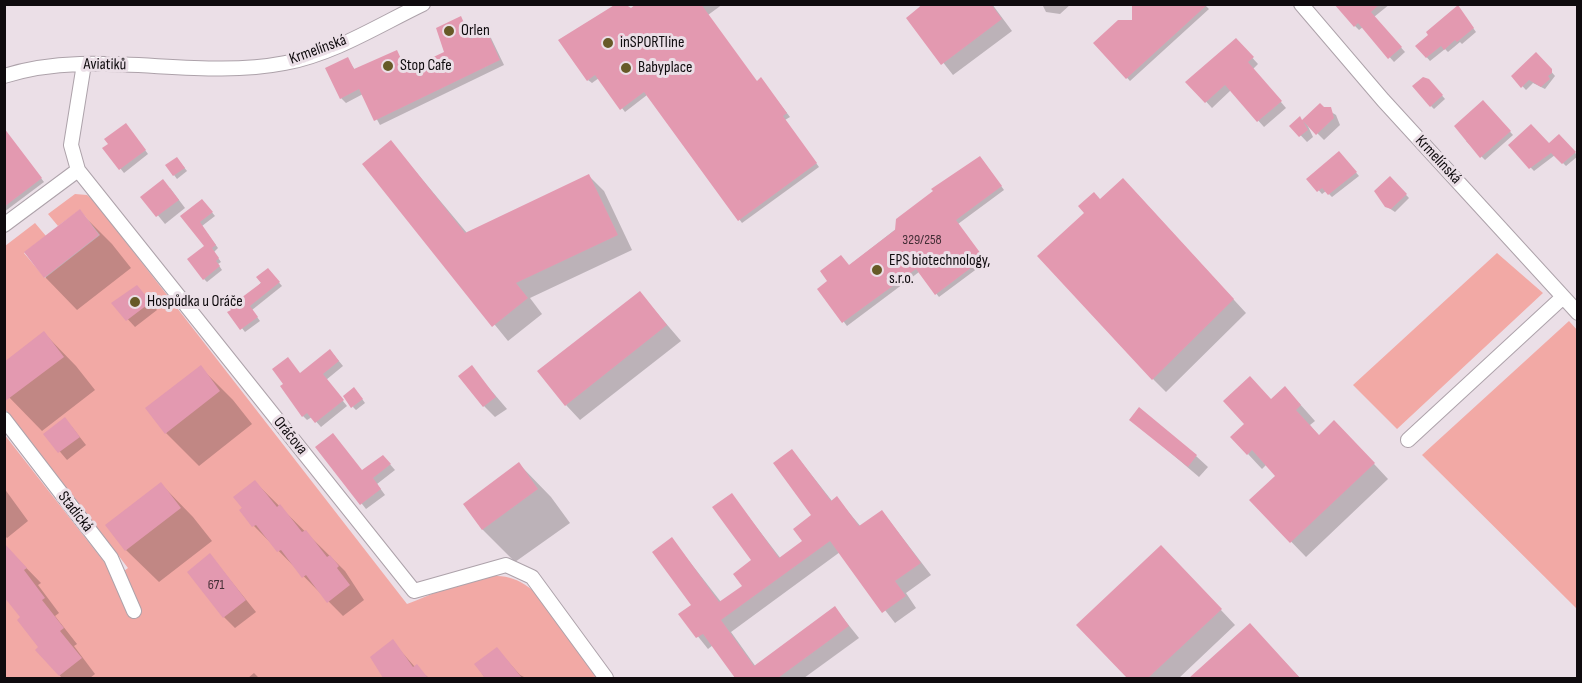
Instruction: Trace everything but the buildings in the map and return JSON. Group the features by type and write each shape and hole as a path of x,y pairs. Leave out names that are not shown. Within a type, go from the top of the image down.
{"street":[{"name":"Krmelínská","path":"206,68 262,66 304,58 423,4"},
{"name":"Krmelínská","path":"1301,4 1383,100 1578,313"},
{"name":"Aviatiků","path":"4,76 44,66 84,64 206,68"},
{"name":"Oráčova","path":"84,64 71,145 78,170 414,591 506,565 532,578 606,678"},
{"path":"4,225 78,170"},
{"path":"1408,440 1563,297"},
{"name":"Stadická","path":"4,419 111,558 134,611"}],"shaded area":[{"path":"75,194 87,195 94,201 407,604 474,579 495,576 512,578 528,586 542,598 567,630 597,678 5,678 4,434 116,577 128,568 5,409 5,246 35,223 46,236 24,253 45,278 100,235 80,210 58,226 48,214"},
{"path":"1497,253 1543,293 1397,429 1353,385"},
{"path":"1569,321 1578,331 1577,609 1422,455"}],"place":[{"name":"Orlen","path":"449,31"},
{"name":"inSPORTline","path":"608,43"},
{"name":"Stop Cafe","path":"388,66"},
{"name":"Babyplace","path":"626,68"},
{"name":"EPS biotechnology, s.r.o.","path":"877,270"},
{"name":"Hospůdka u Oráče","path":"135,302"}]}
